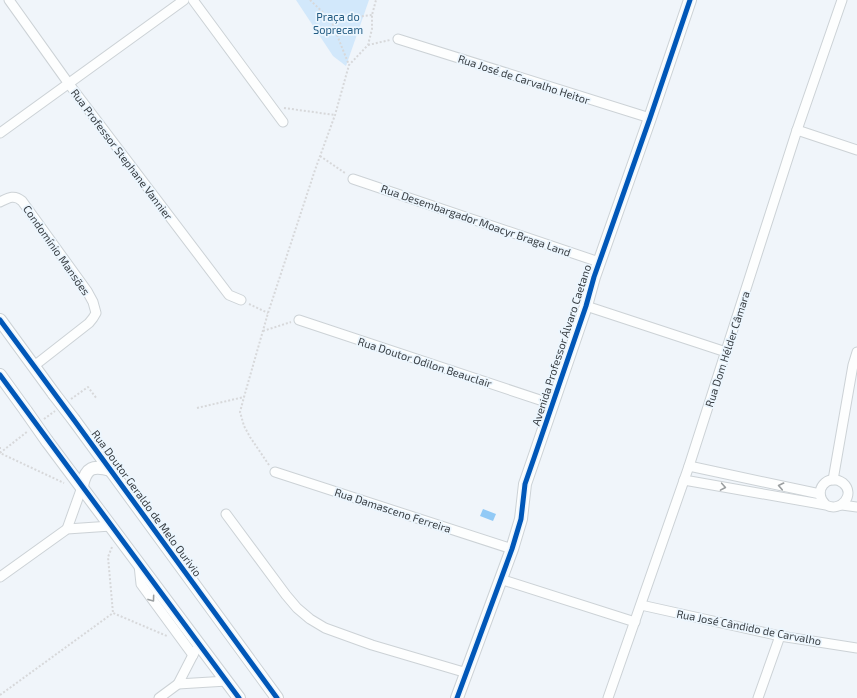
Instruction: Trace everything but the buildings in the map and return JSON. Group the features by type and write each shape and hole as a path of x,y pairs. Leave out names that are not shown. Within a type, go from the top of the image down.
{"street":[{"name":"Rua Professor Stephane Vannier","path":"9,0 69,84 229,295 241,300"},
{"path":"0,133 184,0"},
{"path":"193,0 283,122"},
{"name":"Avenida Professor Álvaro Caetano","path":"458,698 512,549 521,519 526,484 586,306 599,262 690,0"},
{"name":"Rua Dom Hélder Câmara","path":"608,698 689,466 797,130 842,0"},
{"name":"Rua José de Carvalho Heitor","path":"398,39 650,118"},
{"path":"797,130 857,150"},
{"name":"Rua Desembargador Moacyr Braga Land","path":"353,179 599,262"},
{"name":"Condomínio Mansões","path":"0,202 13,197 17,197 22,201 87,291 95,308 95,316 89,323 34,366"},
{"path":"586,306 726,352"},
{"name":"Rua Doutor Geraldo de Melo Ourivio","path":"0,320 277,698"},
{"name":"Rua Doutor Odilon Beauclair","path":"298,320 552,404"},
{"path":"833,480 857,352"},
{"path":"0,375 47,441 239,698"},
{"path":"0,576 67,529 86,473 90,469 95,466 111,470"},
{"path":"689,466 820,494"},
{"name":"Rua Damasceno Ferreira","path":"275,472 512,549"},
{"path":"684,480 834,507 842,505 857,507"},
{"path":"826,505 822,502 820,490 825,482 833,480 842,482 847,490 847,498 842,505"},
{"path":"847,490 857,491"},
{"path":"226,514 286,595 297,608 310,619 325,628 350,638 467,673"},
{"path":"67,529 114,530"},
{"path":"139,564 141,584 193,655"},
{"path":"500,579 635,622"},
{"name":"Rua José Cândido de Carvalho","path":"641,605 780,636 857,648"},
{"path":"758,698 780,636"},
{"path":"159,698 178,684 199,644"},
{"path":"178,684 227,681"}],"path":[{"path":"310,0 331,20 349,65"},
{"path":"275,472 266,463 250,437 244,426 240,412 268,313 335,115 349,65 368,45 372,29 372,15 376,0"},
{"path":"331,20 372,15"},
{"path":"368,45 398,39"},
{"path":"271,106 335,115"},
{"path":"320,156 353,179"},
{"path":"241,300 268,313"},
{"path":"263,331 298,320"},
{"path":"197,408 244,397"},
{"path":"0,453 22,436"},
{"path":"0,447 0,453"},
{"path":"0,453 64,483"},
{"path":"113,613 108,556 114,530"},
{"path":"113,613 176,640 181,639"},
{"path":"0,695 113,613"}],"green space":[{"name":"Praça do Soprecam","path":"296,0 369,0 346,66 333,56"}],"water":[{"path":"483,509 496,514 493,521 480,516"}],"cycle path":[{"path":"457,698 512,549 521,519 525,484 586,306 594,277 690,0"},
{"path":"0,320 277,698"},
{"path":"0,375 239,698"}]}
